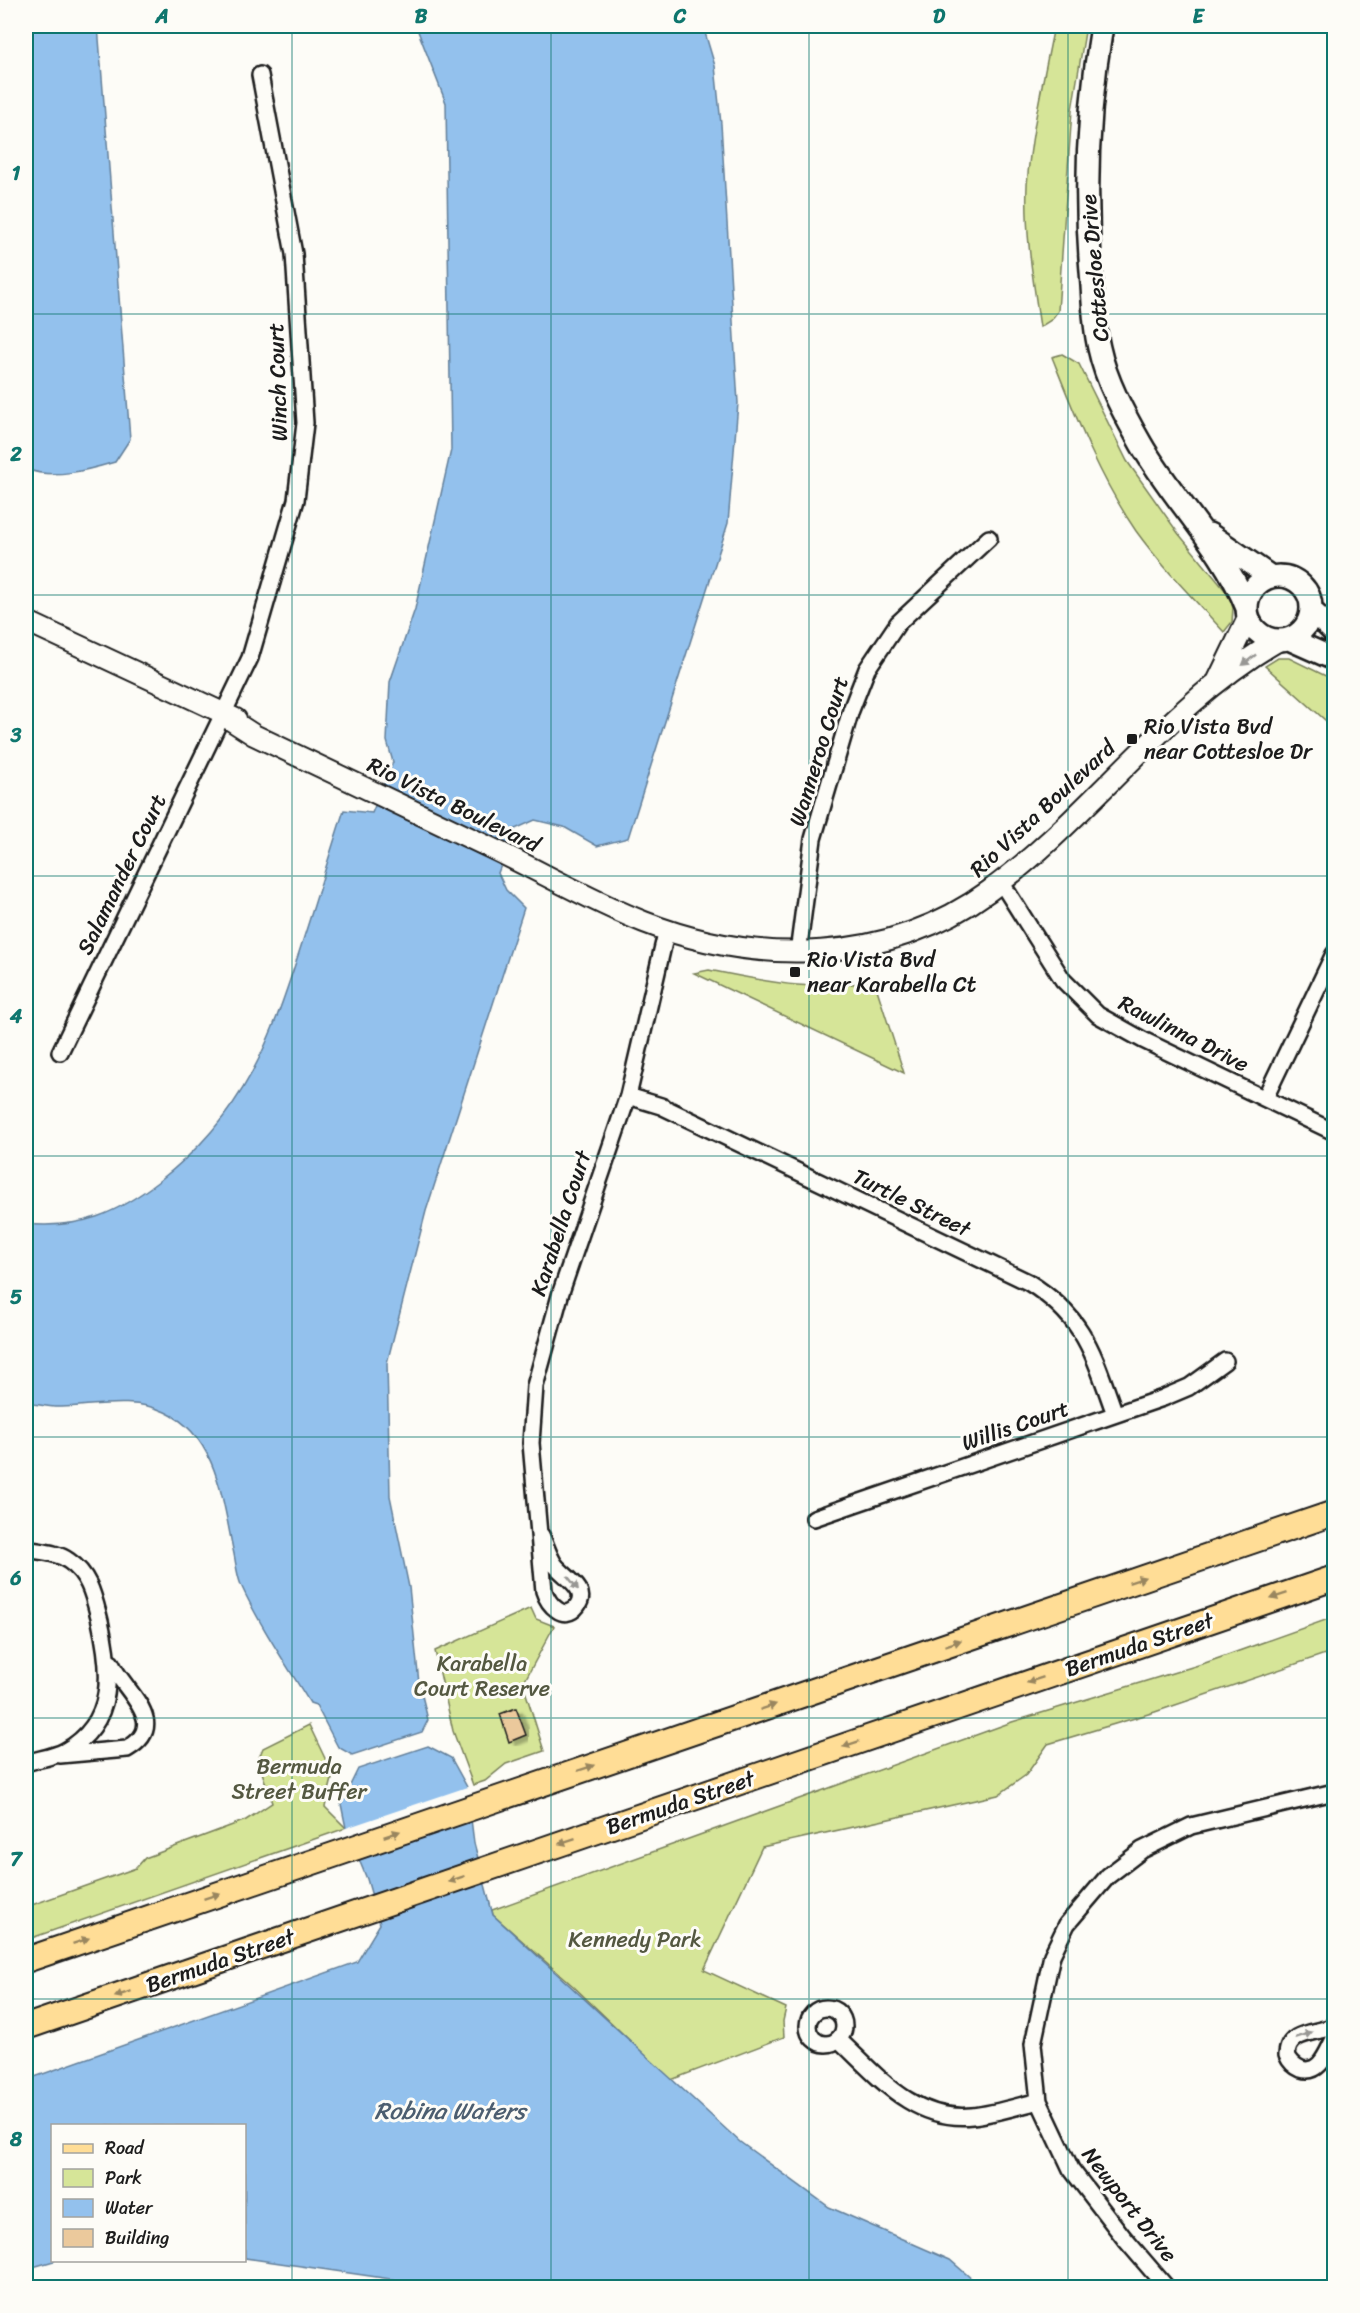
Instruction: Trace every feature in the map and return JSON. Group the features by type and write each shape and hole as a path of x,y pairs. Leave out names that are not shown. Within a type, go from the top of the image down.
{"main road":[{"name":"Cottesloe Drive","path":"1102,26 1088,122 1087,177 1088,235 1099,348 1127,419 1161,476 1228,569 1247,613"},
{"name":"Cottesloe Drive","path":"1194,523 1271,577"},
{"path":"1284,639 1304,628 1311,610 1311,601 1302,585 1286,576 1271,577 1253,589 1247,613 1260,634 1284,639 1335,659"},
{"path":"1311,610 1335,632"},
{"path":"26,1960 1335,1513"},
{"name":"Bermuda Street","path":"26,2027 1335,1578"}],"street":[{"name":"Winch Court","path":"223,715 250,658 296,500 305,423 294,254 260,75"},
{"name":"Wanneroo Court","path":"798,953 813,839 850,710 867,669 898,623 989,538"},
{"name":"Rio Vista Boulevard","path":"1218,680 1247,613"},
{"name":"Rio Vista Boulevard","path":"26,621 223,715 258,728 645,923 733,949 798,953 833,951 899,936 958,912 1001,882 1052,837 1174,717 1218,680 1284,639"},
{"name":"Salamander Court","path":"60,1052 223,715"},
{"name":"Rawlinna Drive","path":"1001,882 1063,980 1098,1015 1136,1036 1335,1132"},
{"name":"Karabella Court","path":"541,1535 531,1443 535,1386 568,1270 627,1096 667,928"},
{"path":"1265,1098 1335,954"},
{"name":"Turtle Street","path":"627,1096 661,1106 1028,1282 1050,1295 1080,1328 1092,1351 1115,1414"},
{"name":"Willis Court","path":"814,1518 1189,1387 1224,1361"},
{"path":"26,1549 59,1555 80,1569 94,1598 107,1655 109,1679 103,1706 97,1720 78,1741 64,1752 26,1763"},
{"path":"51,1756 127,1749 136,1743 143,1733 144,1714 141,1706 116,1674 107,1655"},
{"path":"103,1706 112,1699 123,1698 132,1701 144,1714"},
{"name":"Newport Drive","path":"1167,2288 1124,2238 1071,2169 1040,2101 1033,2044 1053,1955 1067,1924 1107,1876 1142,1850 1191,1826 1335,1792"},
{"path":"1335,2026 1300,2035 1290,2043 1287,2055 1295,2066 1311,2070 1318,2067 1335,2039"},
{"path":"838,2039 898,2095 921,2108 938,2114 974,2116 1040,2101"}],"green space":[{"path":"1054,26 1086,26 1072,110 1058,311 1051,320 1040,327 1028,238 1027,185 1035,125"},
{"path":"1062,354 1079,364 1127,461 1178,533 1229,595 1233,608 1232,622 1224,632 1156,557 1123,510 1089,446 1052,357"},
{"path":"1278,658 1289,658 1334,680 1334,728 1265,666"},
{"path":"709,970 771,982 812,986 833,986 874,980 904,1073 694,973"},
{"name":"Karabella Court Reserve","path":"531,1608 536,1619 554,1626 523,1684 544,1751 506,1764 485,1781 473,1785 453,1731 435,1651"},
{"name":"Kennedy Park","path":"1334,1617 1334,1651 1155,1712 1048,1744 1026,1775 998,1795 762,1847 704,1970 786,2008 783,2021 784,2037 671,2080 573,1986 493,1915 492,1910 1012,1722 1205,1663"},
{"name":"Bermuda Street Buffer","path":"309,1725 333,1775 325,1807 346,1828 26,1940 26,1907 136,1868 145,1858 246,1820 272,1803 258,1760 263,1748"}],"water":[{"path":"26,26 98,26 130,439 115,462 82,471 59,474 26,469"},
{"path":"416,26 703,26 715,66 721,124 738,403 728,523 628,838 597,846 564,827 535,820 515,829 498,873 506,890 524,908 426,1211 387,1363 390,1496 409,1587 419,1683 428,1720 422,1732 352,1755 338,1747 316,1705 310,1703 248,1600 238,1577 226,1514 215,1473 197,1437 183,1423 153,1407 114,1404 57,1407 26,1403 26,1224 64,1224 97,1217 113,1210 159,1181 189,1156 214,1129 252,1073 266,1043 291,976 344,810 372,813 393,762 387,741 390,682 415,609 451,450 446,103"},
{"name":"Robina Waters","path":"428,1746 451,1758 467,1787 474,1843 493,1915 740,2142 829,2207 950,2260 981,2287 431,2288 425,2284 246,2258 246,2124 51,2124 51,2262 26,2269 26,2080 357,1962 380,1924 367,1879 346,1828 341,1804 358,1769"}],"pier":[{"path":"470,1786 474,1820 356,1861 343,1829"}],"building":[{"path":"516,1708 526,1735 509,1742 500,1714"}],"place":[{"name":"Rio Vista Bvd near Cottesloe Dr","path":"1132,739"},
{"name":"Rio Vista Bvd near Karabella Ct","path":"795,972"}]}
